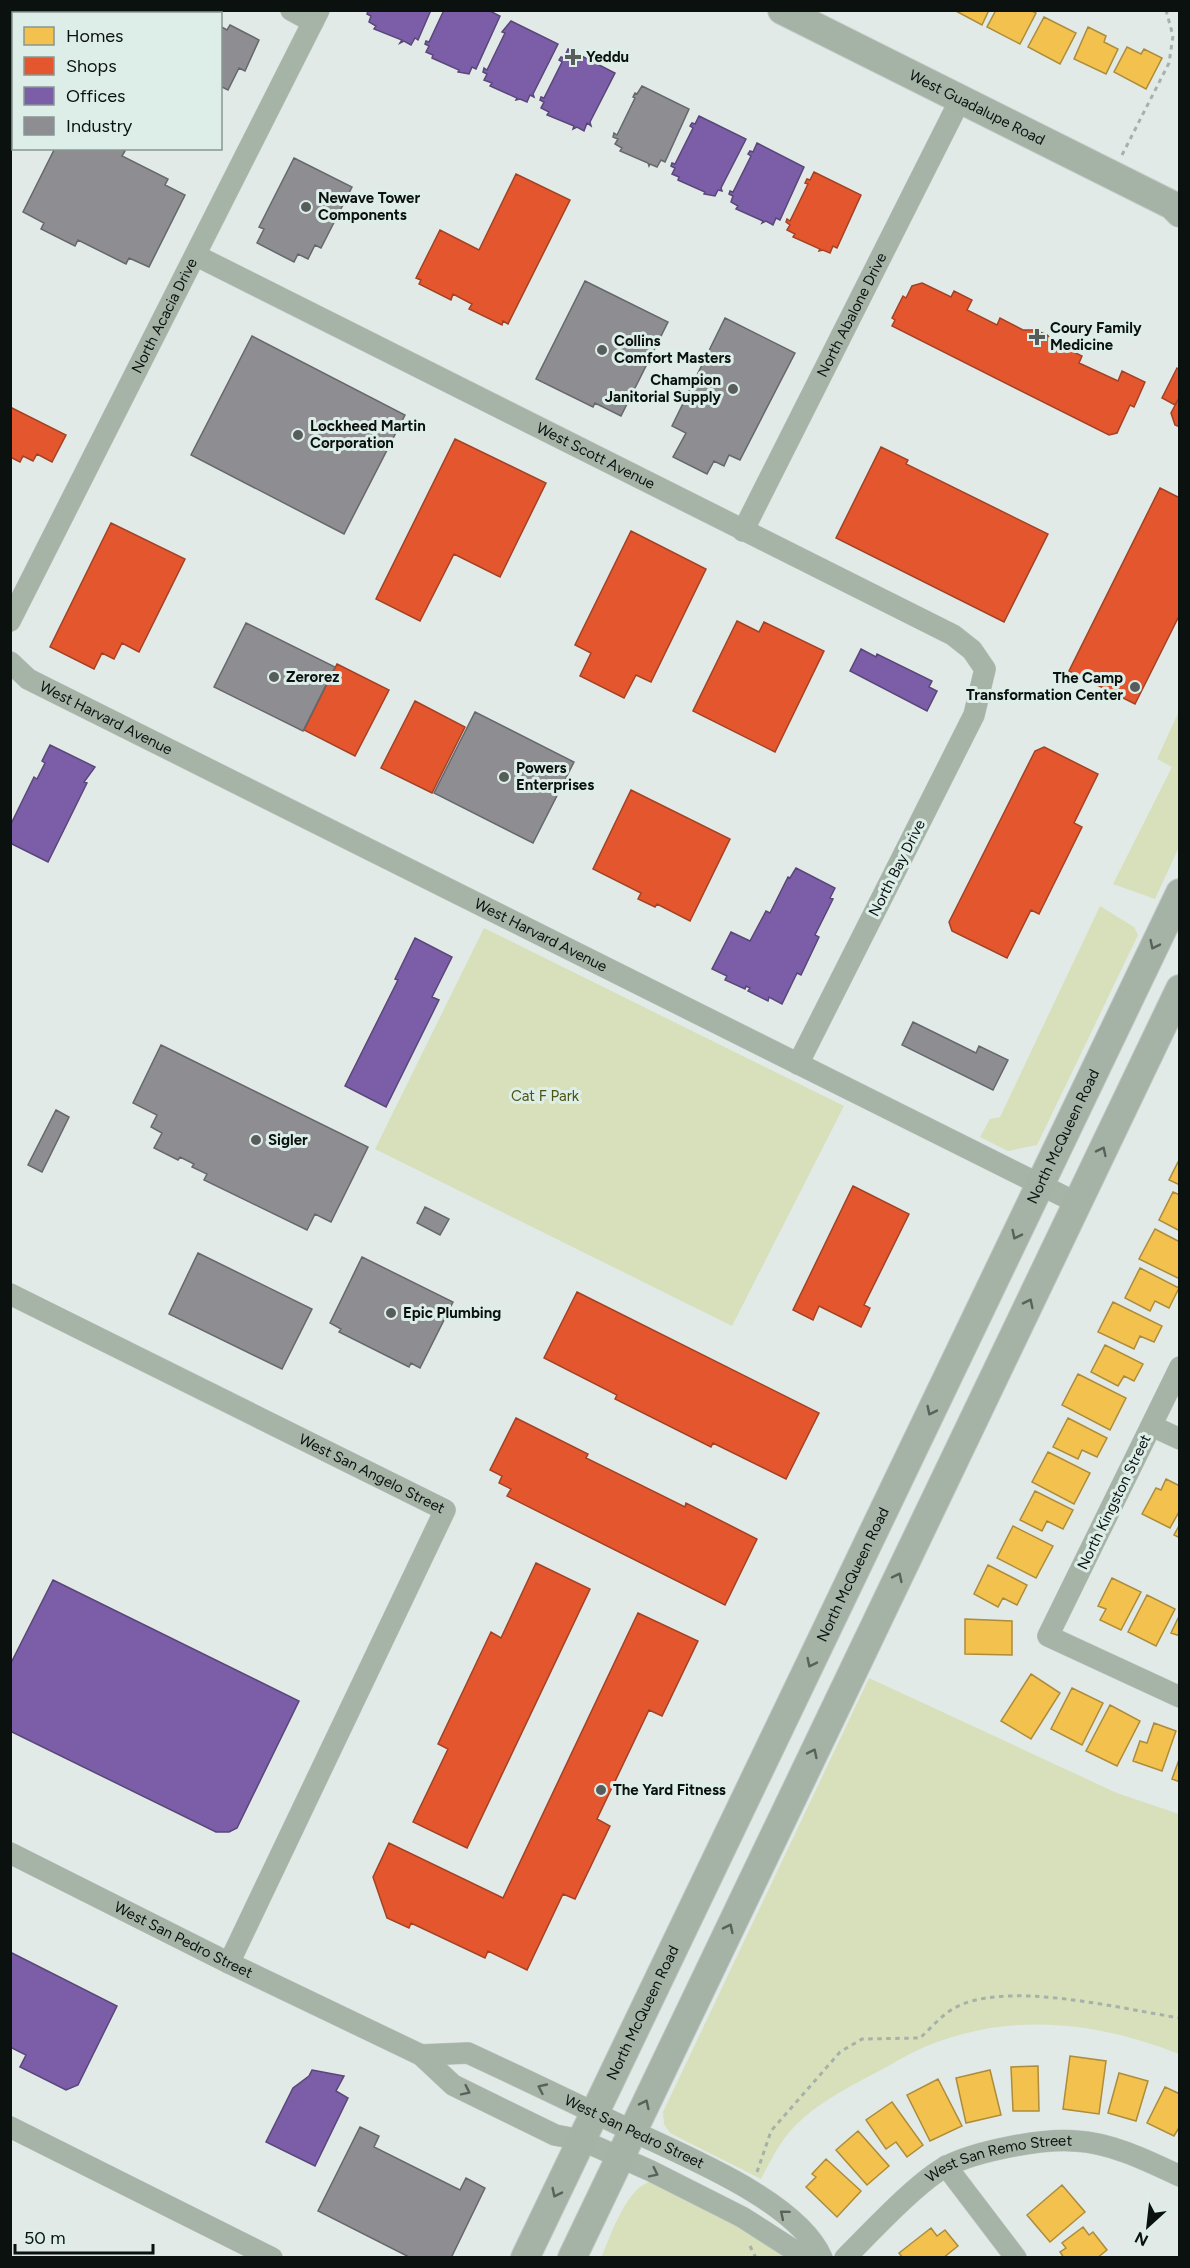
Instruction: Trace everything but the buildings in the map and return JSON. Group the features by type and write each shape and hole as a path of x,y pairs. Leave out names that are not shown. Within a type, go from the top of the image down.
{"main road":[{"name":"West Guadalupe Road","path":"782,10 1177,208"},
{"name":"North McQueen Road","path":"525,2258 1179,893"},
{"path":"572,2258 1179,989"}],"street":[{"path":"291,10 316,16"},
{"name":"North Acacia Drive","path":"10,621 316,16"},
{"name":"North Abalone Drive","path":"743,531 960,100"},
{"name":"West Scott Avenue","path":"196,256 953,635 972,650 985,669"},
{"name":"West Harvard Avenue","path":"10,662 25,678 1077,1203"},
{"name":"North Bay Drive","path":"798,1064 974,715 985,669"},
{"name":"West San Angelo Street","path":"10,1294 445,1510 229,1963"},
{"name":"North Kingston Street","path":"1179,1368 1048,1636 1179,1697"},
{"path":"1152,1426 1179,1439"},
{"name":"West San Pedro Street","path":"10,1853 229,1963 421,2055 453,2085 555,2135 581,2140 619,2157 742,2217 806,2258"},
{"name":"West San Pedro Street","path":"421,2055 468,2053 734,2181 780,2210 816,2243 822,2258"},
{"path":"10,2127 272,2258"},
{"name":"West San Remo Street","path":"845,2258 913,2193 946,2166 1005,2147 1076,2141 1118,2150 1179,2176"},
{"path":"946,2166 1016,2258"}],"path":[{"path":"1111,175 1168,63 1173,36 1166,10"},
{"path":"750,2191 771,2131 840,2052 862,2039 920,2038 951,2010 982,1997 1025,1994 1179,2018"},
{"path":"742,2217 737,2229 756,2258"}],"green space":[{"path":"1179,711 1179,847 1155,899 1113,884 1172,767 1157,759"},
{"path":"1100,906 1134,927 1138,935 1037,1145 1008,1151 980,1137 990,1119 1000,1117"},
{"name":"Cat F Park","path":"484,928 844,1106 732,1326 375,1149"},
{"path":"869,1678 1117,1793 1179,1814 1179,2054 1118,2034 1056,2025 994,2028 963,2034 911,2053 813,2110 785,2138 761,2179 670,2133 664,2124 663,2112"},
{"path":"653,2181 745,2225 791,2258 601,2258 628,2201 635,2191"}],"place":[{"name":"Yeddu","path":"573,57"},
{"name":"Newave Tower Components","path":"306,207"},
{"name":"Coury Family Medicine","path":"1037,337"},
{"name":"Collins Comfort Masters","path":"602,350"},
{"name":"Champion Janitorial Supply","path":"733,389"},
{"name":"Lockheed Martin Corporation","path":"298,435"},
{"name":"Zerorez","path":"274,677"},
{"name":"The Camp Transformation Center","path":"1135,687"},
{"name":"Powers Enterprises","path":"504,777"},
{"name":"Sigler","path":"256,1140"},
{"name":"Epic Plumbing","path":"391,1313"},
{"name":"The Yard Fitness","path":"601,1790"}]}
